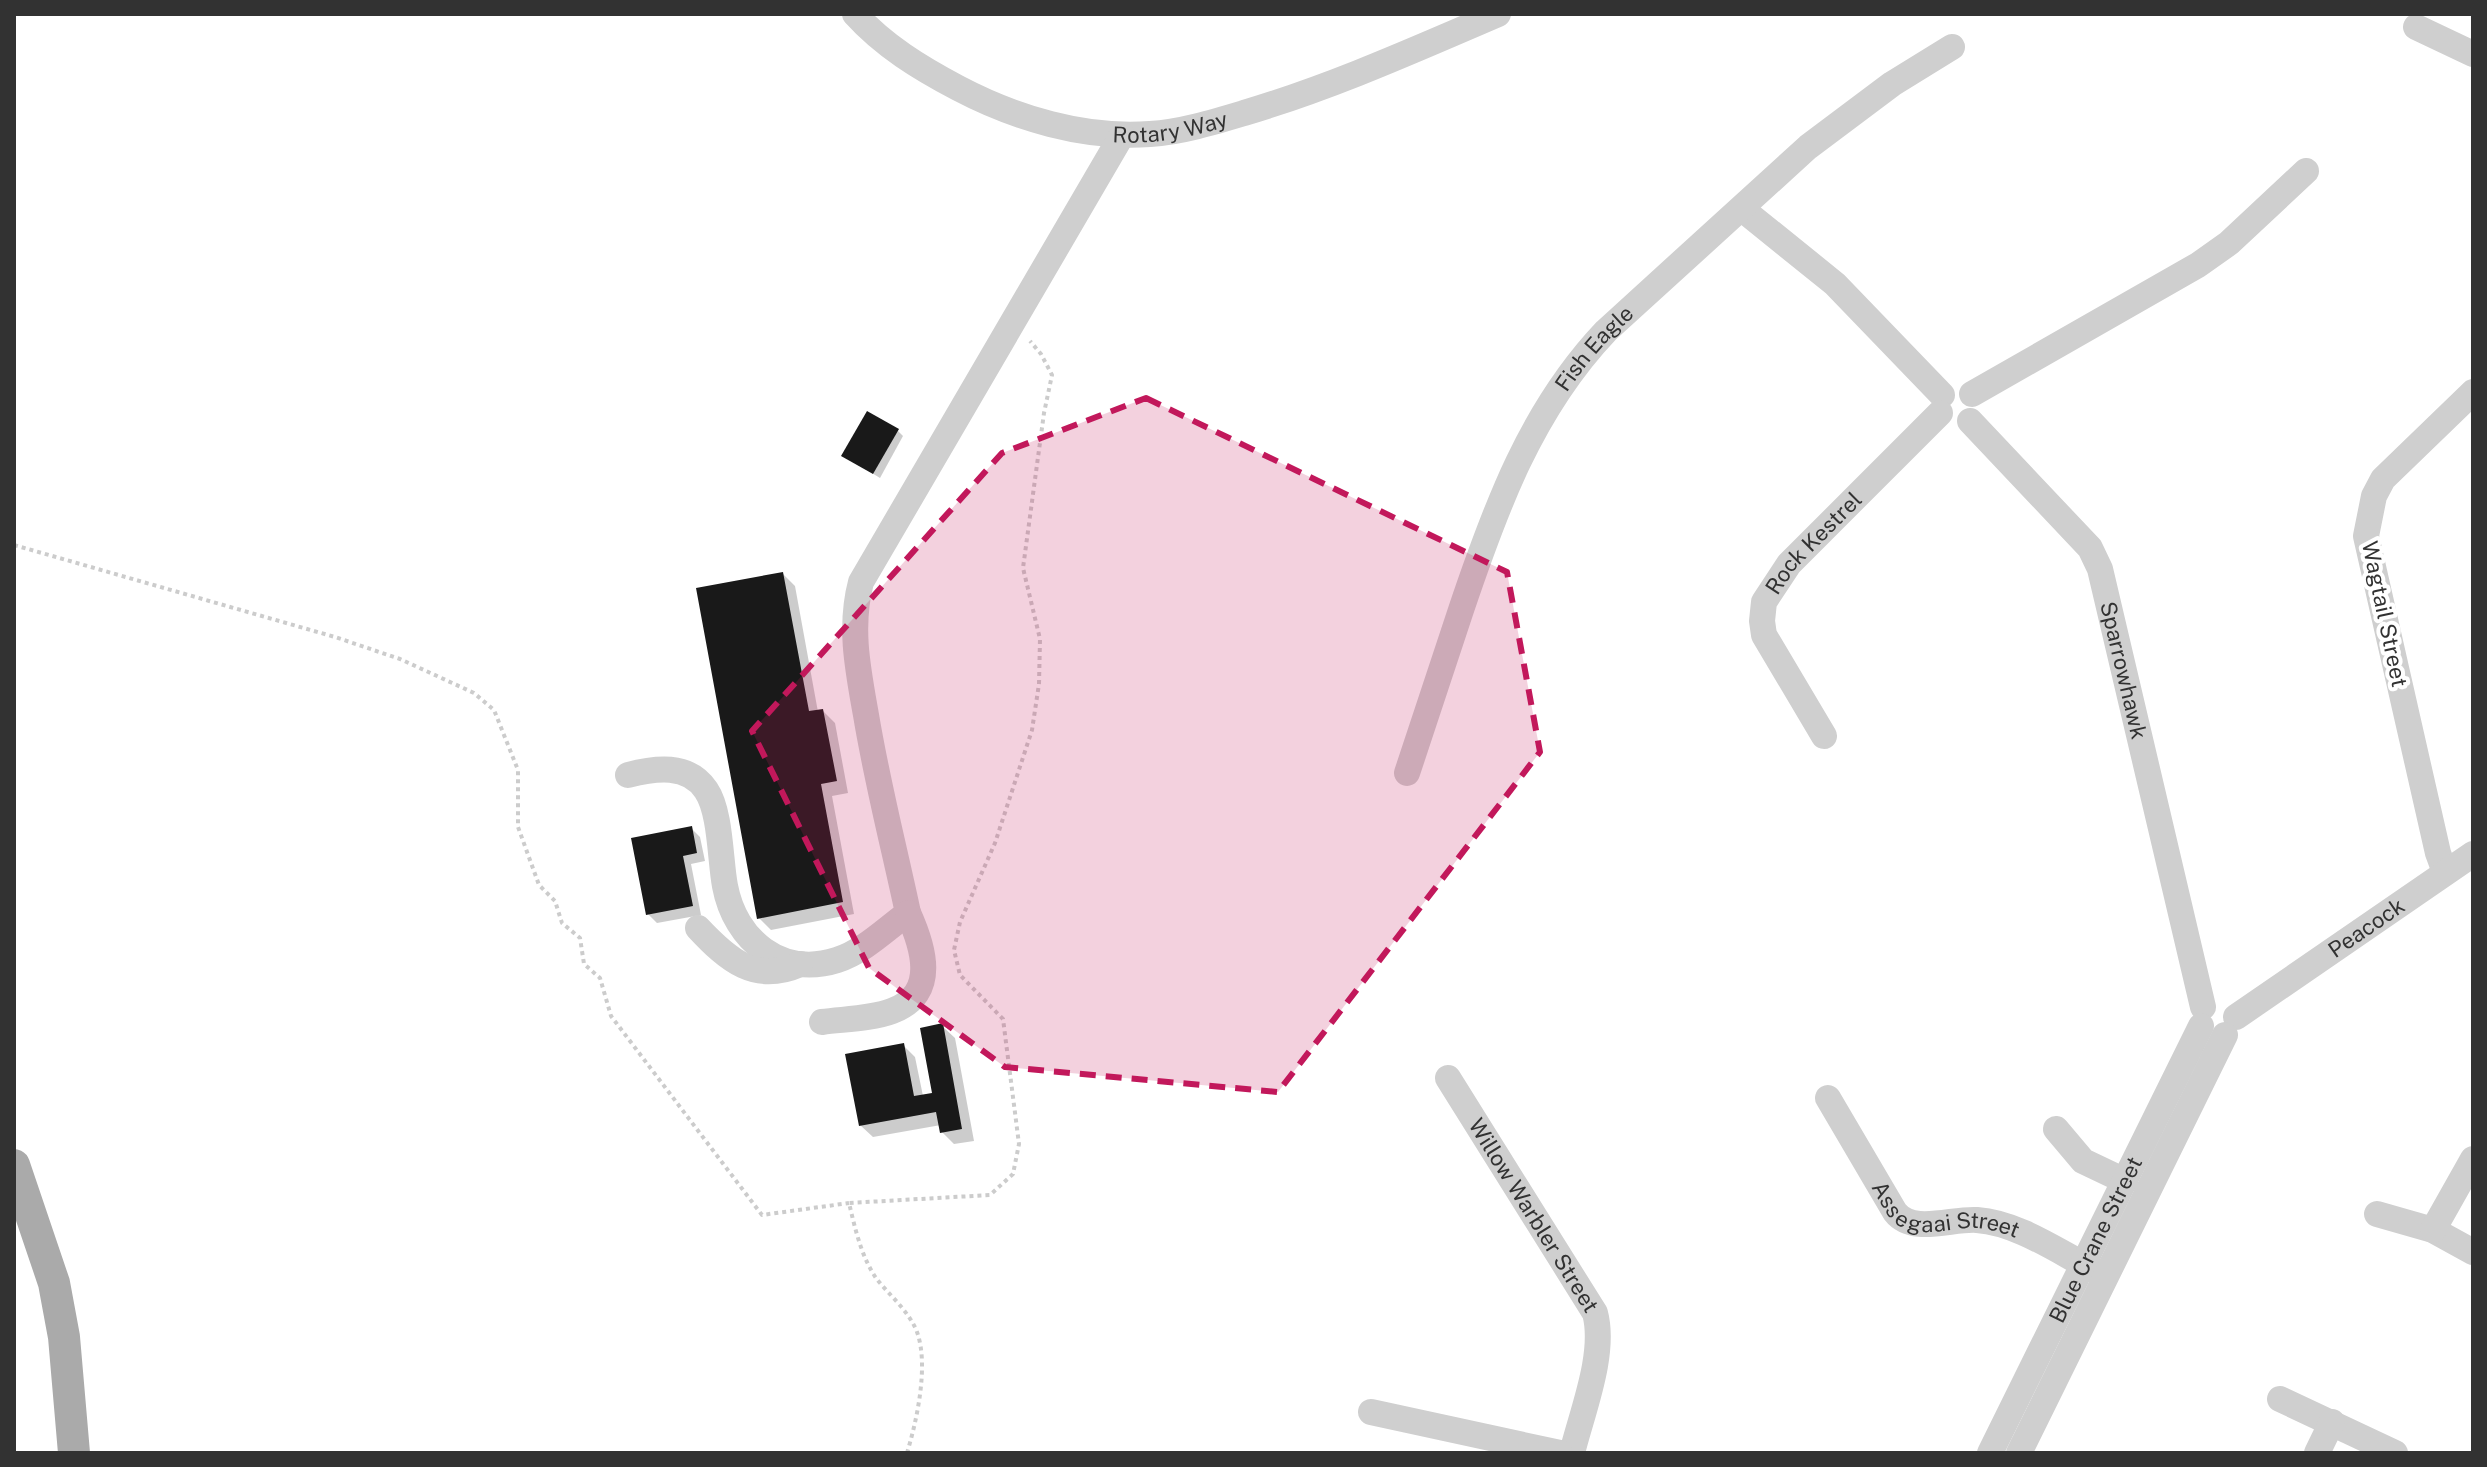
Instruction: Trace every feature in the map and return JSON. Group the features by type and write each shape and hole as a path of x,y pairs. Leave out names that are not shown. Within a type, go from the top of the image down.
{"main road":[{"path":"14,1165 54,1283 64,1337 74,1453"}],"street":[{"name":"Rotary Way","path":"855,14 898,53 976,97 1048,123 1122,135 1182,129 1273,104 1352,76 1498,14"},
{"path":"2416,27 2469,44"},
{"name":"Fish Eagle","path":"1407,773 1492,518 1525,445 1581,357 1808,147 1892,84 1952,47"},
{"path":"822,1022 891,1012 913,995 921,983 925,967 920,942 908,913 866,714 854,626 861,582 1122,135"},
{"path":"1972,394 2198,265 2229,243 2306,171"},
{"path":"1742,209 1835,284 1941,404 1951,425 1970,421 1977,406 1972,394 1960,387 1947,390 1941,404"},
{"name":"Wagtail Street","path":"2445,872 2438,853 2366,536 2374,496 2383,479 2473,392"},
{"name":"Rock Kestrel","path":"1824,736 1771,651 1762,621 1764,602 1789,564 1941,404"},
{"name":"Sparrowhawk","path":"1970,421 2090,548 2100,569 2195,966 2219,1014"},
{"path":"628,775 665,769 682,772 705,788 713,806 733,914 740,927 759,947 785,960 821,964 850,955 908,913"},
{"name":"Peacock","path":"2219,1014 2260,999 2473,854"},
{"path":"698,928 722,953 740,964 772,973 800,964"},
{"name":"Blue Crane Street","path":"2019,1453 2094,1270 2125,1181 2219,1014"},
{"name":"Blue Crane Street","path":"1990,1453 2094,1270 2219,1014"},
{"name":"Willow Warbler Street","path":"1448,1078 1595,1313 1598,1338 1595,1362 1572,1453"},
{"name":"Assegaai Street","path":"1828,1098 1895,1212 1905,1221 1922,1224 1961,1219 1993,1222 2094,1270"},
{"path":"2056,1129 2083,1161 2125,1181"},
{"path":"2433,1230 2473,1159"},
{"path":"2377,1214 2433,1230 2473,1252"},
{"path":"2280,1399 2395,1453"},
{"path":"1371,1412 1560,1453"},
{"path":"2317,1453 2332,1422"}],"path":[{"path":"14,545 335,637 400,659 474,693 494,710 518,770 518,827 539,885 555,901 562,923 580,938 584,964 600,978 611,1016 762,1215 849,1203 990,1195 1013,1174 1019,1144 1003,1019 960,975 954,950 960,922 995,843 1032,730 1039,684 1040,639 1023,568 1052,375 1041,354 1013,321"},
{"path":"849,1203 857,1237 875,1275 917,1332 923,1378 907,1453"}],"highlighted area":[{"path":"1146,398 1507,572 1540,752 1278,1092 1005,1067 869,968 752,731 1002,453"}],"building":[{"path":"867,411 899,429 873,474 841,456"},
{"path":"783,572 809,711 823,709 837,781 821,784 843,902 757,919 696,588"},
{"path":"692,826 697,853 683,856 693,906 646,915 631,838"},
{"path":"943,1023 962,1129 940,1133 936,1112 859,1126 845,1054 904,1043 914,1096 932,1093 920,1028"}]}
